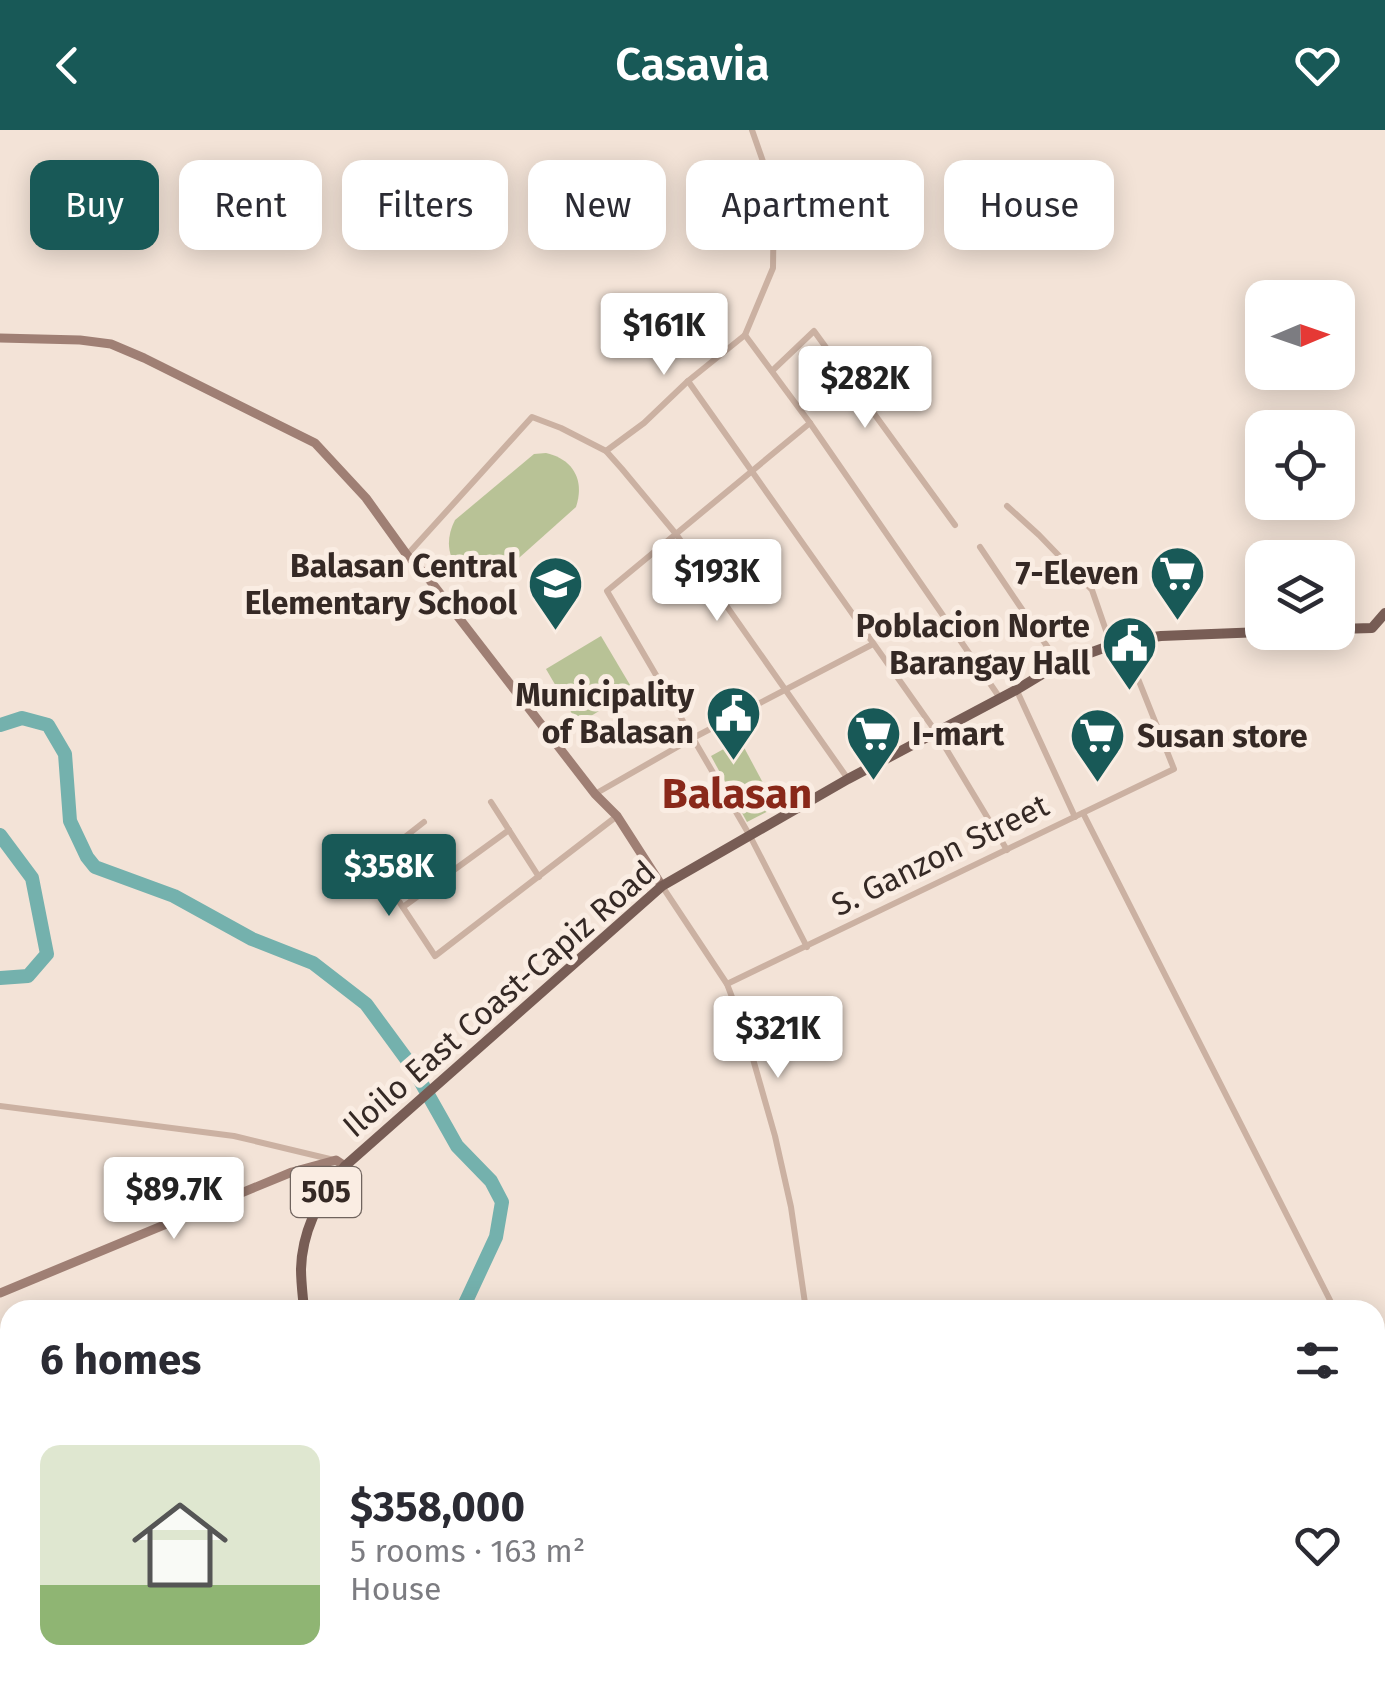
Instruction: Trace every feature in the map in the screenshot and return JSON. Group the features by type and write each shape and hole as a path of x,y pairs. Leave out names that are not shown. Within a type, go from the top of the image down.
{"main road":[{"path":"1355,628 1372,628 1385,613"},
{"name":"Iloilo East Coast-Capiz Road","path":"303,1300 301,1268 305,1240 340,1163 442,1082 662,886 1058,664 1117,643 1161,636 1245,633"}],"street":[{"path":"606,451 644,424 688,381 745,336 773,268 774,193 752,130"},
{"path":"772,371 814,331 955,525"},
{"path":"745,336 810,423 1000,698"},
{"path":"0,338 111,344 315,443 366,498 595,794 617,816 727,984 776,1136 805,1300"},
{"path":"688,381 936,732 1006,850"},
{"path":"408,555 532,417 606,451 676,534 848,779"},
{"path":"806,947 750,836 607,591 810,423"},
{"path":"1006,506 1092,590 1117,643"},
{"path":"980,547 1058,664"},
{"path":"1372,628 1385,627"},
{"name":"S. Ganzon Street","path":"727,984 1174,769 1117,643"},
{"path":"595,794 873,644"},
{"path":"1016,690 1074,817"},
{"path":"491,802 538,877"},
{"path":"1084,813 1330,1300"},
{"path":"424,822 374,862 435,956 617,816"},
{"path":"403,907 508,830"},
{"path":"0,1106 234,1136 340,1163"},
{"path":"0,1293 292,1172 340,1163"}],"green space":[{"path":"546,453 563,460 574,472 579,488 576,507 500,575 474,576 464,572 451,556 449,545 455,520 534,454"},
{"path":"601,636 633,690 578,724 546,669"},
{"path":"740,740 776,807 747,822 711,756"}],"waterway":[{"path":"0,725 22,718 48,725 65,754 70,821 95,867 174,896 252,939 313,963 366,1004 413,1068 457,1146 491,1181 502,1202 496,1237 467,1300"},
{"path":"0,835 32,878 47,954 28,976 0,978"}],"place":[{"name":"7-Eleven","path":"1178,622"},
{"name":"Balasan Central Elementary School","path":"556,633"},
{"name":"Poblacion Norte Barangay Hall","path":"1129,693"},
{"name":"Municipality of Balasan","path":"733,762"},
{"name":"I-mart","path":"873,783"},
{"name":"Susan store","path":"1098,785"}],"district":[{"name":"Balasan","path":"737,794"}]}
